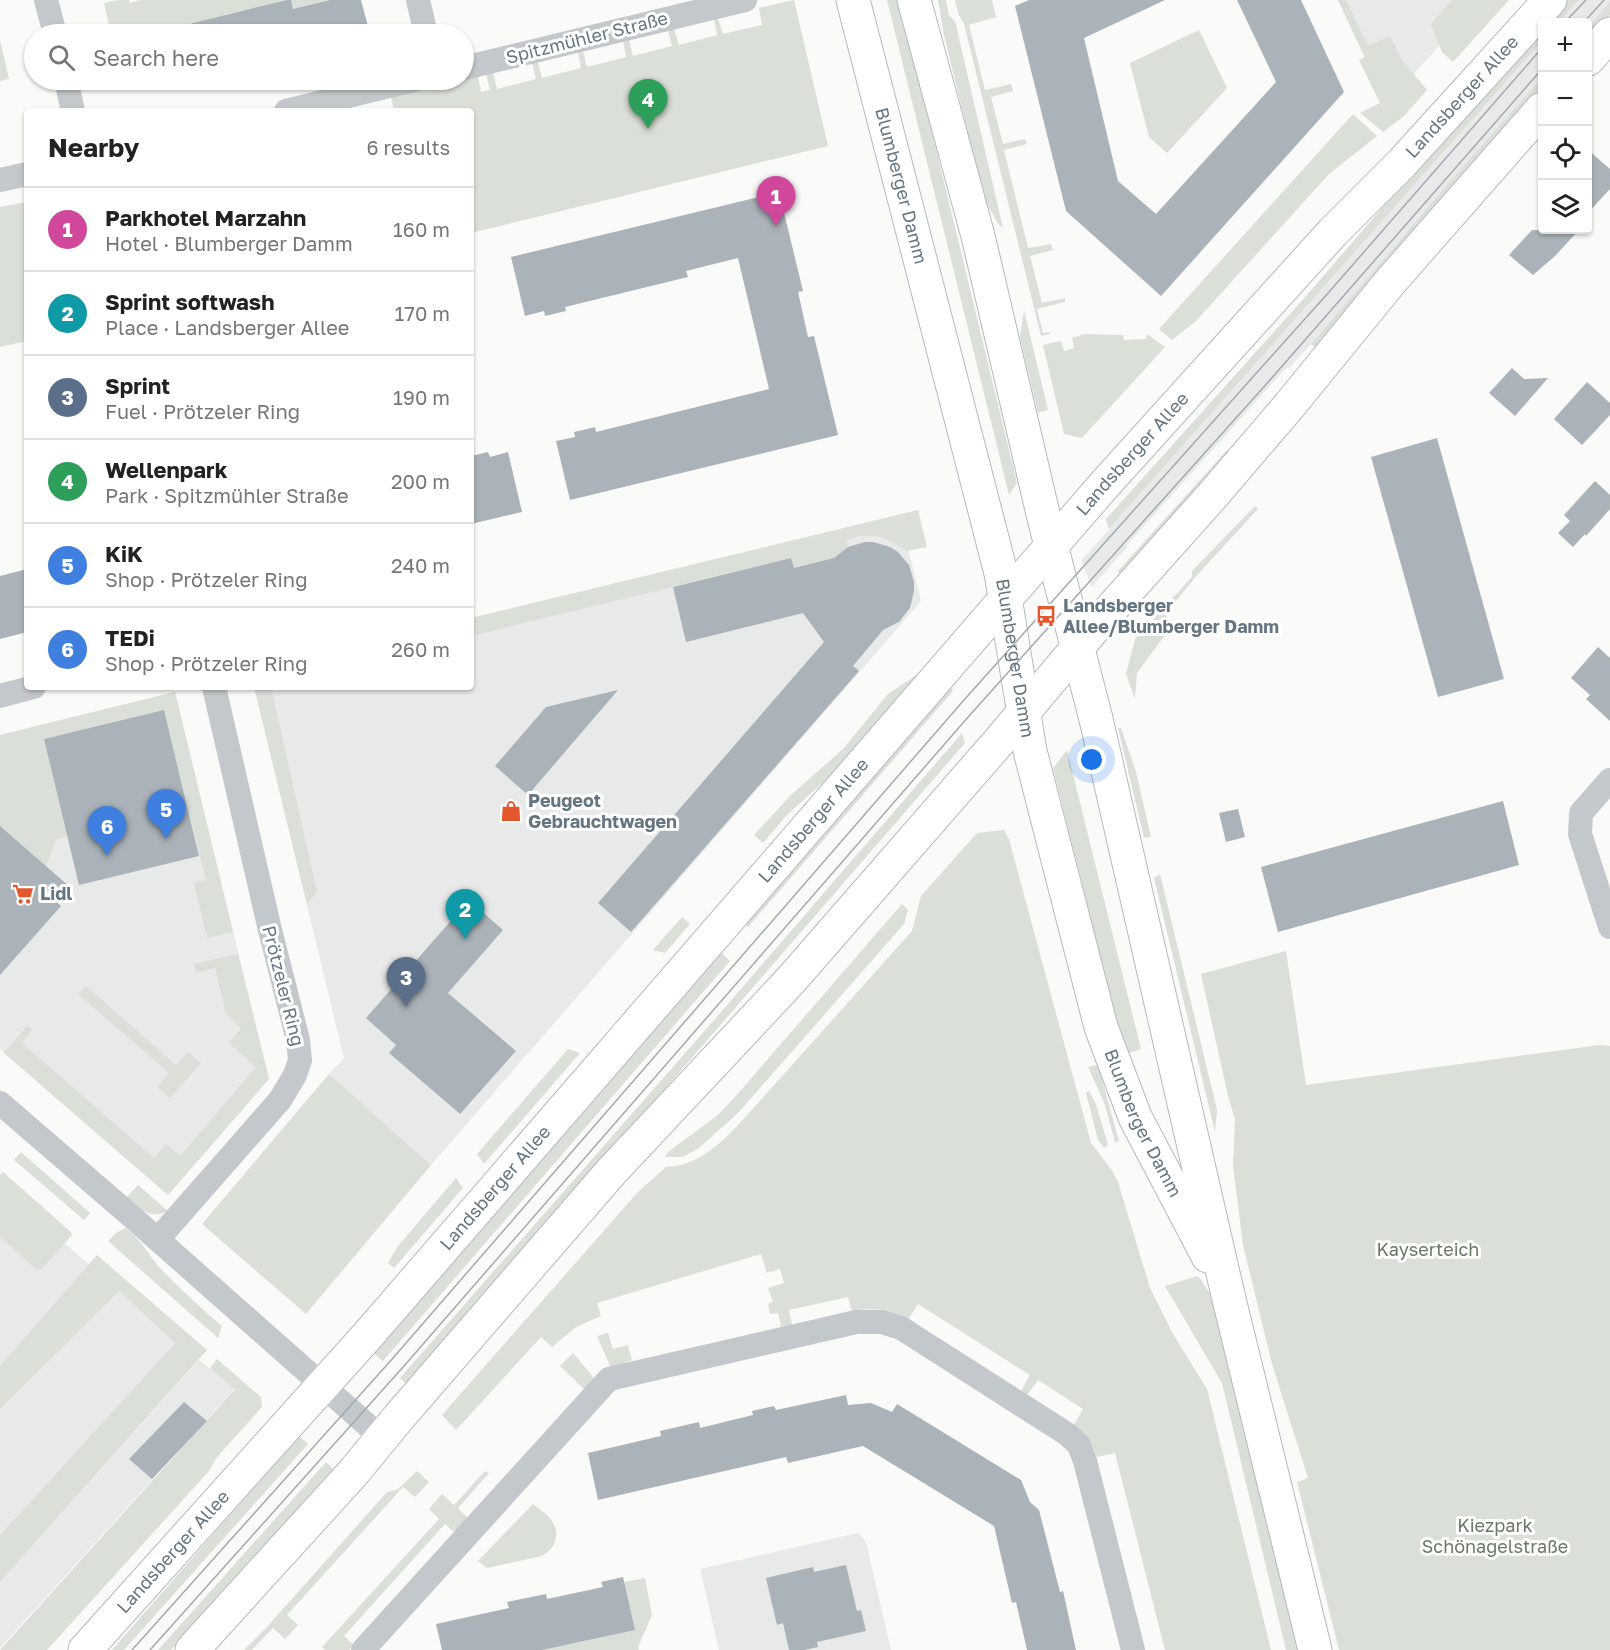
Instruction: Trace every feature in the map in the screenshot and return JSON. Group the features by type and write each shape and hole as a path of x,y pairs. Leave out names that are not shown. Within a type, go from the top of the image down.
{"main road":[{"name":"Blumberger Damm","path":"853,0 1001,573 1030,751 1101,1027 1135,1117 1228,1295"},
{"name":"Blumberger Damm","path":"914,0 978,236 1051,546 1096,719 1228,1295 1315,1650"},
{"name":"Landsberger Allee","path":"85,1650 322,1386 1051,546 1333,232 1409,155 1551,0"},
{"path":"1592,54 1610,34"},
{"path":"192,1650 353,1473 611,1172 791,980 1282,415 1435,230 1538,114"}],"street":[{"path":"46,0 52,24"},
{"path":"418,0 424,24"},
{"name":"Spitzmühler Straße","path":"474,66 745,0"},
{"path":"68,90 72,108"},
{"path":"298,108 373,90"},
{"path":"0,180 24,175"},
{"path":"0,696 24,690"},
{"name":"Prötzeler Ring","path":"158,1239 280,1100 295,1075 300,1060 298,1040 215,690"},
{"path":"1610,780 1581,813 1580,834 1610,927"},
{"path":"0,1103 158,1239 382,1438"},
{"path":"363,1650 609,1380 856,1322 882,1322 901,1328 1067,1434 1079,1445 1086,1461 1133,1650"}],"shaded area":[{"path":"1338,0 1482,0 1386,104"},
{"path":"1579,0 1610,0 1592,22 1592,18 1563,18"},
{"path":"1538,46 1538,82 1311,344 1290,367 1286,368 1092,587 1081,561"},
{"name":"Peugeot Gebrauchtwagen","path":"900,516 921,601 431,1165 329,1074 344,1058 255,690 474,690 474,619"},
{"path":"175,692 269,1079 168,1195 0,1049 0,735"},
{"path":"0,1186 175,1343 0,1535"},
{"path":"199,1360 235,1388 0,1648 0,1582"},
{"path":"858,1533 866,1542 891,1650 719,1650 700,1569"}],"green space":[{"path":"119,0 129,0 130,3 140,0 286,0 278,2 279,9 247,10 223,15 224,22 215,24 109,24 104,3"},
{"path":"291,0 330,0 293,9"},
{"path":"794,0 828,146 474,232 474,108 393,108 391,97 420,90 474,90 474,77 478,76 481,92 490,90 486,74 493,72 497,89 536,79 532,63 538,62 542,78 581,68 578,52 583,51 587,67 626,57 623,41 629,40 633,56 672,46 668,30 674,29 679,45 717,35 714,19 718,18 723,34 762,25 759,8"},
{"path":"887,0 900,0 1017,483 1009,495"},
{"path":"938,0 946,0 949,16 955,21 1003,228 984,199 944,35"},
{"path":"955,0 992,0 996,17 969,25 985,90 1011,84 1013,91 991,97 1003,144 1025,139 1027,144 1004,150 1028,248 1051,244 1053,250 1030,256 1042,303 1065,298 1065,302 1037,309 1043,333 1049,332 1050,334 1041,336 964,24"},
{"path":"1338,0 1346,0 1368,46 1390,36 1402,60 1427,90 1404,116 1383,132 1360,113 1380,103 1359,60 1365,57"},
{"path":"1452,0 1509,0 1453,62 1442,52 1431,24"},
{"path":"1568,0 1579,0 1563,18 1552,18"},
{"path":"1610,2 1610,15 1592,35 1592,22"},
{"path":"1199,30 1227,88 1167,153 1149,137 1130,63"},
{"path":"1538,32 1538,46 1109,529 1106,519 1307,295 1431,151"},
{"path":"0,40 9,79 0,81"},
{"path":"1538,82 1538,95 1458,185 1319,350 1311,344"},
{"path":"1353,114 1377,136 1329,174 1196,321 1172,340 1159,329"},
{"path":"24,203 24,342 0,347 0,207"},
{"path":"1024,310 1048,410 1038,413 1020,337"},
{"path":"1084,334 1123,335 1124,340 1146,339 1147,334 1165,347 1082,438 1064,434 1043,345 1061,341 1064,351 1074,348 1072,338"},
{"path":"1227,450 1231,454 1121,576 1118,571"},
{"path":"1255,506 1258,509 1198,574 1166,613 1168,631 1137,673 1135,699 1126,674 1135,639 1192,577 1192,571"},
{"path":"918,510 927,547 907,551 878,537 855,537 846,540 848,547 834,558 794,568 791,558 474,635 474,617"},
{"path":"919,673 922,674 841,766 787,815 763,843 754,835 791,795 843,749 888,694"},
{"path":"950,686 953,691 748,927 744,924"},
{"path":"255,690 272,690 317,892 307,904"},
{"path":"175,692 233,932 207,938 194,883 206,880 164,711 44,739 67,836 56,840 46,866 0,826 0,735"},
{"path":"1118,728 1121,728 1136,772 1151,837 1144,838"},
{"path":"962,733 965,743 408,1385 400,1378"},
{"path":"1067,750 1141,1049 1125,1054 1053,768"},
{"path":"1004,830 1009,839 1091,1143 1118,1182 1150,1288 1173,1334 1207,1389 1271,1650 1165,1650 1115,1453 1097,1457 1090,1441 1074,1425 1083,1409 1038,1380 1027,1395 1021,1391 1030,1375 918,1304 908,1320 881,1310 852,1311 848,1297 789,1310 792,1325 781,1327 778,1313 770,1314 768,1304 773,1302 768,1288 784,1283 780,1269 767,1273 761,1254 597,1303 601,1316 576,1327 552,1347 541,1337 456,1430 442,1415 637,1193 666,1167 691,1162 702,1156 732,1131 750,1112 912,931 921,896 977,833"},
{"path":"1160,874 1217,1110 1215,1132 1154,878"},
{"path":"902,904 908,910 904,924 738,1113 699,1148 683,1157 665,1157 668,1152 718,1115 735,1097"},
{"path":"682,917 690,924 665,953 653,950"},
{"path":"719,951 730,961 383,1361 373,1353 608,1084"},
{"name":"Kayserteich","path":"1286,951 1306,1085 1600,1045 1610,1046 1610,1650 1339,1650 1297,1482 1308,1478 1272,1364 1243,1245 1233,1166 1235,1119 1201,974"},
{"path":"238,954 269,1079 168,1195 4,1053 27,1026 32,1029 22,1043 154,1158 166,1144 180,1156 256,1067 229,1043 241,1028 226,1014 215,968 196,973 194,964"},
{"path":"86,986 176,1065 188,1052 201,1063 170,1098 157,1087 169,1073 78,994"},
{"path":"568,1049 580,1053 484,1164 477,1154"},
{"path":"1098,1065 1119,1141 1115,1142 1104,1102 1088,1067"},
{"path":"329,1074 431,1165 306,1314 202,1224"},
{"path":"1089,1091 1096,1104 1108,1145 1104,1148 1098,1140 1086,1093"},
{"path":"21,1152 90,1213 84,1220 14,1160"},
{"path":"3,1172 71,1232 72,1235 42,1269 37,1270 0,1237 0,1175"},
{"path":"456,1178 463,1188 394,1268 388,1263 398,1246"},
{"path":"138,1185 168,1211 150,1214 126,1198"},
{"path":"125,1228 139,1241 159,1267 222,1326 218,1338 108,1241"},
{"path":"97,1255 207,1350 0,1582 0,1535 175,1343 119,1291 0,1409 0,1366"},
{"path":"1198,1276 1213,1298 1298,1650 1286,1650 1222,1383 1165,1286"},
{"path":"608,1333 613,1349 628,1345 632,1360 611,1368 597,1336"},
{"path":"573,1353 595,1379 585,1390 560,1366"},
{"path":"217,1359 261,1397 262,1407 217,1457 209,1471 47,1650 0,1650 235,1389 210,1368"},
{"path":"299,1436 308,1444 124,1650 112,1650"},
{"path":"326,1462 333,1469 171,1650 158,1650"},
{"path":"417,1471 429,1482 415,1497 403,1487 287,1615 298,1625 285,1639 273,1628 252,1650 244,1650 387,1492 398,1489"},
{"path":"485,1471 489,1473 458,1508 468,1518 455,1533 445,1524 344,1636 354,1645 349,1650 325,1650 322,1647 439,1519 429,1509 442,1494 454,1505"},
{"path":"533,1504 548,1516 555,1526 555,1541 547,1553 487,1568 478,1561"},
{"path":"645,1578 652,1615 638,1647 639,1650 542,1650 541,1646 564,1641 565,1645 634,1630 624,1582"}],"building":[{"path":"287,0 291,0 293,9 330,0 361,0 367,24 189,24"},
{"path":"1029,0 1165,0 1084,38 1118,181 1156,214 1276,82 1237,0 1301,0 1344,92 1161,296 1066,211 1015,6"},
{"path":"1592,153 1610,169 1610,189 1592,209"},
{"path":"779,192 803,291 798,292 808,337 814,336 838,435 570,500 556,441 575,437 574,432 595,427 596,432 769,389 738,258 686,271 688,277 565,307 566,311 545,316 544,311 525,316 511,257"},
{"path":"1532,230 1538,230 1538,234 1575,234 1533,275 1509,255"},
{"path":"1512,368 1524,379 1548,378 1515,416 1489,393"},
{"path":"1587,382 1610,403 1610,415 1582,445 1554,419"},
{"path":"1437,438 1504,679 1438,697 1371,457"},
{"path":"488,452 490,457 508,452 522,512 474,523 474,455"},
{"path":"1595,481 1610,495 1610,509 1573,547 1558,533 1570,521 1564,515"},
{"path":"865,542 890,547 898,552 909,565 914,582 910,608 899,622 883,630 853,666 859,671 631,932 598,903 824,642 803,613 686,642 673,587 791,558 794,568 834,558 848,547"},
{"path":"24,570 24,633 0,639 0,576"},
{"path":"1598,647 1610,658 1610,721 1586,699 1590,695 1571,678"},
{"path":"618,690 528,795 495,766 546,707"},
{"path":"164,710 199,856 79,885 44,739"},
{"path":"1503,801 1519,865 1278,932 1261,867"},
{"path":"1238,809 1245,837 1226,842 1219,813"},
{"name":"Lidl","path":"0,826 70,887 46,893 61,906 0,975"},
{"path":"469,900 503,930 448,993 516,1051 460,1114 389,1053 396,1045 366,1018"},
{"path":"846,1395 848,1405 871,1403 892,1412 897,1404 1021,1480 1030,1502 1039,1510 1060,1592 1063,1591 1076,1650 1027,1650 1016,1602 1012,1603 994,1526 863,1446 788,1463 786,1457 598,1500 588,1453 661,1436 660,1431 699,1422 700,1428 753,1415 752,1411 774,1406 776,1410"},
{"path":"184,1402 207,1421 152,1479 129,1459"},
{"path":"846,1565 857,1611 861,1610 866,1631 817,1642 818,1647 789,1650 783,1623 777,1625 766,1578 813,1567 814,1572"},
{"path":"623,1577 635,1630 542,1650 442,1650 436,1624 509,1608 507,1602 546,1594 547,1599 603,1587 601,1582"}],"tram line":[{"path":"1569,18 1586,0"},
{"path":"1588,18 1604,0"},
{"path":"132,1650 393,1358 964,700 1329,292 1538,53"},
{"path":"150,1650 404,1366 969,716 1270,380 1539,72"}],"place":[{"name":"Wellenpark","path":"648,129"},
{"name":"Parkhotel Marzahn","path":"776,226"},
{"name":"Landsberger Allee/Blumberger Damm","path":"1046,616"},
{"name":"Peugeot Gebrauchtwagen","path":"511,811"},
{"name":"KiK","path":"166,839"},
{"name":"TEDi","path":"107,856"},
{"name":"Lidl","path":"23,894"},
{"name":"Sprint softwash","path":"465,939"},
{"name":"Sprint","path":"406,1007"}],"park label":[{"name":"Kiezpark Schönagelstraße","path":"1495,1536"}]}
